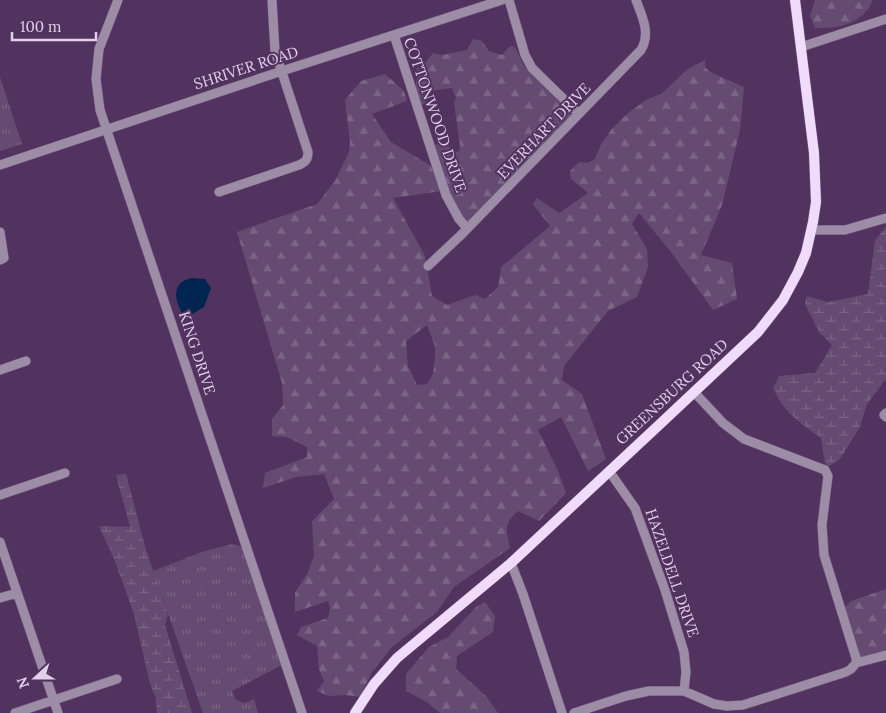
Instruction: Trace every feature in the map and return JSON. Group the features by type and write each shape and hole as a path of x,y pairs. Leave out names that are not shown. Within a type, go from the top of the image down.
{"main road":[{"name":"GREENSBURG ROAD","path":"354,713 374,684 397,658 510,563 758,332 778,308 798,272 812,230 816,202 816,181 795,0"}],"street":[{"name":"KING DRIVE","path":"118,0 102,38 97,64 98,95 106,129 302,713"},
{"path":"219,192 299,165 306,160 308,152 274,40 272,0"},
{"name":"SHRIVER ROAD","path":"0,165 502,0"},
{"path":"509,0 525,55 532,68 579,114"},
{"name":"EVERHART DRIVE","path":"428,266 462,234 625,68 644,45 646,28 636,0"},
{"path":"800,47 886,19"},
{"name":"COTTONWOOD DRIVE","path":"394,35 446,194 459,219 467,228"},
{"path":"812,230 845,230 886,218"},
{"path":"0,232 4,258 0,260"},
{"path":"0,370 26,361"},
{"path":"694,392 723,423 744,439 815,465 826,471 828,481 822,525 824,555 856,663"},
{"name":"HAZELDELL DRIVE","path":"609,471 635,508 665,590 684,652 686,672 684,691"},
{"path":"0,495 65,473"},
{"path":"0,542 58,713"},
{"path":"510,563 523,594 562,713"},
{"path":"0,598 17,593"},
{"path":"574,713 637,693 661,690 684,691 714,704 727,706 743,705 846,672 856,663 886,655"},
{"path":"15,713 117,679"}],"green space":[{"path":"815,0 873,0 863,15 856,20 841,26 815,28 810,16"},
{"path":"473,39 482,41 489,51 502,55 510,46 515,47 524,66 572,115 468,223 461,215 451,196 435,145 446,142 452,152 459,152 460,146 454,103 456,98 452,88 429,91 426,102 421,106 415,88 417,79 416,69 425,63 433,53 442,55 467,50"},
{"path":"705,60 705,67 710,72 744,87 740,130 722,205 701,255 732,263 737,299 713,310 671,252 639,213 632,224 647,249 648,267 637,297 608,311 564,366 562,380 582,394 606,459 588,471 561,417 538,430 558,471 566,493 539,521 518,511 510,520 507,528 510,548 454,587 437,612 393,646 372,672 360,697 345,695 329,696 317,691 324,681 319,669 317,646 297,635 301,627 328,618 330,608 328,601 295,612 295,593 308,572 314,556 312,521 334,499 324,474 296,477 263,488 265,473 307,457 307,447 287,437 272,436 272,419 283,405 282,383 237,232 317,204 335,181 349,152 350,143 345,100 361,81 385,74 404,91 407,101 372,114 391,142 431,166 442,191 393,198 425,256 432,296 447,305 475,295 485,299 498,287 501,267 550,226 533,204 537,198 559,213 588,193 571,179 570,171 579,162 587,163 594,160 611,130 628,113 646,100 661,94 688,69","holes":["427,325 435,346 433,374 427,384 417,385 408,366 406,341"]},
{"path":"0,77 22,144 0,151"},
{"path":"886,227 886,379 867,404 860,427 840,459 826,468 821,438 799,422 782,405 773,388 779,376 815,373 832,345 819,332 805,304 807,296 828,302 868,294 875,240"},
{"path":"126,474 146,550 168,614 165,625 192,713 157,713 156,698 150,684 134,614 114,559 99,526 130,527 116,475"},
{"path":"232,544 240,546 243,550 282,665 232,691 236,700 245,703 254,699 258,713 203,713 153,571 202,552"},
{"path":"886,589 886,652 874,657 871,666 857,656 844,608 851,601"},
{"path":"485,602 495,616 493,632 457,656 456,669 486,696 498,713 440,713 427,702 406,691 406,674 429,647 448,637 477,606"}],"water":[{"path":"192,278 205,279 211,288 204,307 189,316 183,315 176,298 176,292 180,283"}]}
